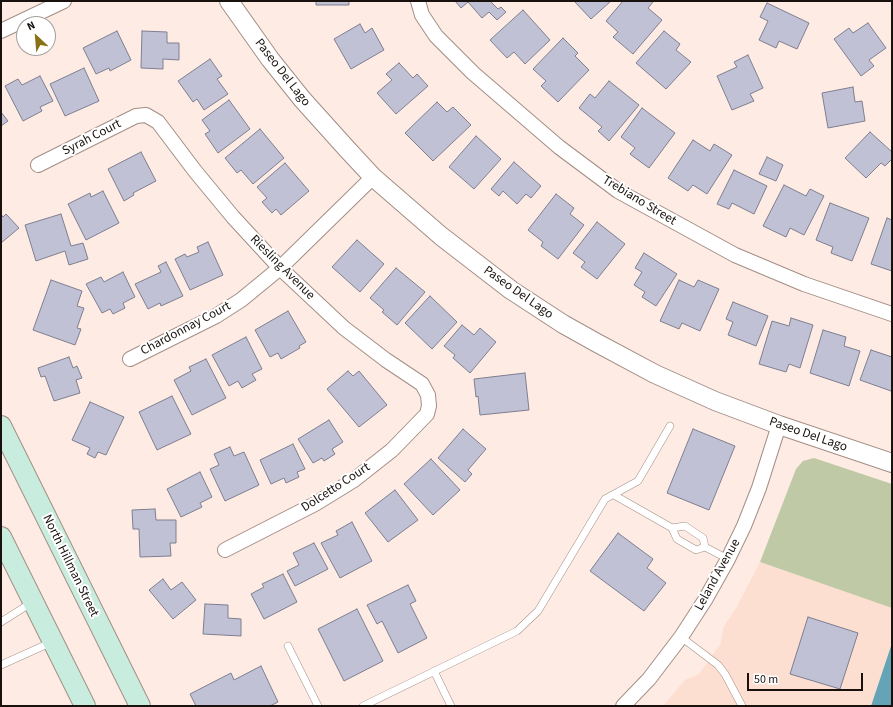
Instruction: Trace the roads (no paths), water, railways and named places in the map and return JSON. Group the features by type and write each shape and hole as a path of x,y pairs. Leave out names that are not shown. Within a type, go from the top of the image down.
{"main road":[{"name":"North Hillman Street","path":"1,426 140,706"},
{"path":"1,537 85,706"}],"street":[{"path":"1,32 64,1"},
{"name":"Paseo Del Lago","path":"229,1 270,59 302,99 373,178 463,254 517,294 563,324 656,374 715,400 779,425 892,463"},
{"name":"Trebiano Street","path":"418,1 422,16 436,36 474,73 559,147 618,191 735,255 804,284 892,314"},
{"name":"Syrah Court","path":"38,165 131,118 146,115"},
{"name":"Riesling Avenue","path":"146,115 158,122 233,217 280,268 344,328 386,360 422,384 428,395 429,406"},
{"name":"Chardonnay Court","path":"130,359 216,316 241,300 280,268 373,178"},
{"name":"Dolcetto Court","path":"225,550 314,504 354,480 392,450 427,414 429,406"},
{"name":"Leland Avenue","path":"623,706 649,679 681,638 728,559 744,526 779,425"}],"lane":[{"path":"363,706 517,631 538,611 606,499 638,481 670,426"},
{"path":"614,495 672,528 678,539 696,550 705,546"},
{"path":"672,528 685,526 703,538 705,546 728,559"},
{"path":"1,622 33,602"},
{"path":"681,638 718,665 725,674 742,706"},
{"path":"1,665 53,641"},
{"path":"288,646 318,706"},
{"path":"434,671 451,706"}],"water":[{"path":"892,643 892,706 871,706"}]}
